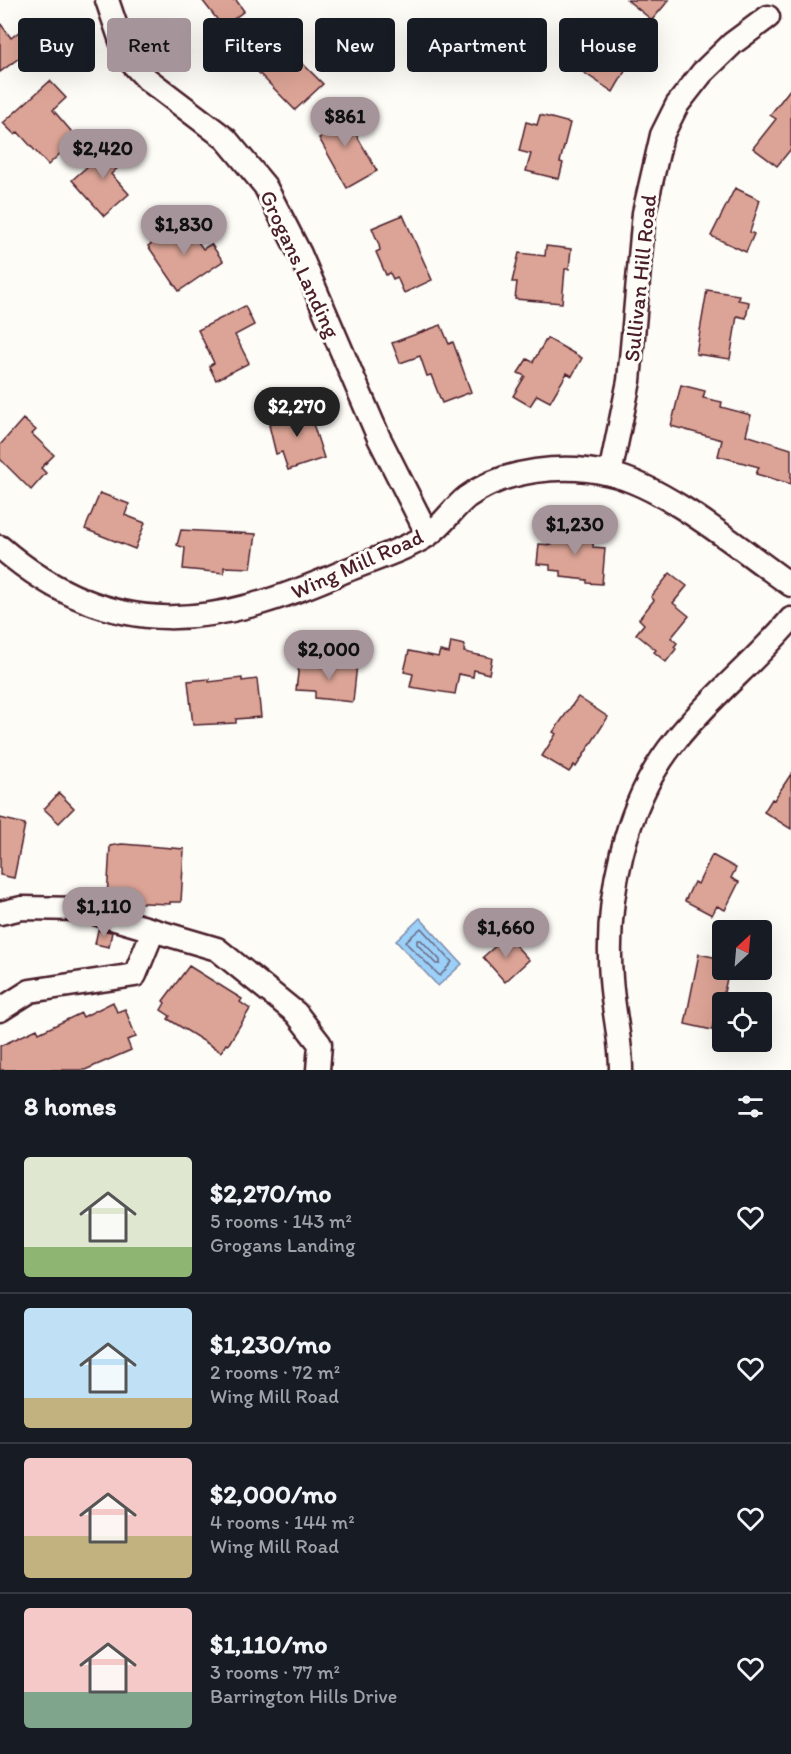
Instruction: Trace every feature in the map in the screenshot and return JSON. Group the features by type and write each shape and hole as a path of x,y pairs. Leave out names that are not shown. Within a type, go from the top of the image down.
{"street":[{"name":"Grogans Landing","path":"107,0 131,62 147,79 226,140 265,186 300,254 379,438 428,535"},
{"name":"Sullivan Hill Road","path":"610,474 629,381 644,213 662,135 677,105 702,73 733,43 768,17"},
{"name":"Wing Mill Road","path":"0,547 48,583 83,600 124,613 167,618 206,617 251,608 315,585 428,535 467,497 505,478 544,468 610,474 660,494 791,585"},
{"path":"621,1070 611,978 612,927 620,856 635,806 653,772 675,740 769,645 791,618"},
{"path":"0,913 22,908 81,909 217,949 296,1013 320,1044 318,1070"},
{"path":"0,1010 30,991 135,975 153,931"}],"water":[{"path":"420,918 462,964 438,986 396,941"}],"building":[{"path":"202,0 236,0 244,11 235,18 216,18"},
{"path":"627,0 669,0 654,18 650,18"},
{"path":"0,23 11,38 18,32 18,59 0,72"},
{"path":"303,64 323,84 295,110 258,72 303,72"},
{"path":"583,72 625,72 613,92"},
{"path":"50,81 66,98 53,110 77,138 48,165 18,132 15,135 3,123"},
{"path":"791,88 791,149 777,166 753,148 776,119 770,115"},
{"path":"341,108 377,171 347,188 319,138 323,136 315,122"},
{"path":"540,115 570,123 560,162 563,163 559,179 526,171 531,154 519,151 526,122 537,125"},
{"path":"114,143 128,159 111,174 129,194 104,216 72,180"},
{"path":"735,188 760,200 750,232 754,234 746,252 711,236"},
{"path":"403,215 432,280 404,293 397,277 393,279 390,273 386,275 376,252 380,250 372,228"},
{"path":"184,222 203,249 211,244 223,261 179,291 148,246"},
{"path":"546,246 571,249 569,269 565,269 562,303 515,299 517,282 512,282 519,253 545,256"},
{"path":"707,290 739,295 738,300 749,302 746,318 737,316 730,359 696,354"},
{"path":"245,306 254,325 235,335 249,363 216,380 209,366 214,363 198,330"},
{"path":"441,325 449,344 453,342 471,392 442,403 431,375 427,376 420,356 400,363 392,343"},
{"path":"547,338 582,358 572,376 567,373 550,402 537,395 530,406 513,396 525,376 518,373 527,359 533,362"},
{"path":"681,385 705,391 703,398 722,402 721,407 751,415 746,435 791,449 791,484 756,474 759,467 718,456 722,440 671,426"},
{"path":"307,405 324,458 288,470 282,452 276,454 269,425 283,420 281,414"},
{"path":"23,419 36,430 32,434 54,455 41,468 46,473 31,490 0,459 0,445"},
{"path":"100,493 129,504 125,515 145,523 135,549 85,529"},
{"path":"574,528 594,530 593,547 605,548 602,584 561,577 561,571 550,570 550,565 537,564 539,544 552,545 553,534 573,536"},
{"path":"181,530 256,534 251,568 224,567 224,573 183,569 185,548 177,545"},
{"path":"670,573 687,586 673,603 689,616 671,638 677,643 674,647 676,649 666,662 654,652 656,650 636,634 644,624 639,619 654,600 651,597"},
{"path":"451,642 465,645 464,652 492,658 489,674 474,670 473,677 459,674 455,694 410,687 413,674 404,672 409,651 438,657 440,651 449,653"},
{"path":"336,663 357,664 353,702 315,698 315,691 296,690 299,665 336,668"},
{"path":"242,678 242,681 257,679 261,717 236,719 236,723 193,725 188,681 209,679 209,682"},
{"path":"578,697 608,717 576,767 574,765 569,772 542,756 556,734 553,732"},
{"path":"791,774 791,829 764,812"},
{"path":"59,793 74,808 59,823 44,809"},
{"path":"0,818 25,824 14,878 0,875"},
{"path":"122,844 184,849 181,902 170,902 170,904 119,902 120,898 107,898 110,846"},
{"path":"712,855 736,868 731,878 739,882 725,910 717,906 712,915 685,901 694,882 698,884"},
{"path":"98,930 112,932 109,947 95,944"},
{"path":"507,936 529,960 505,982 483,957"},
{"path":"699,954 712,957 712,980 727,980 724,992 712,992 712,1030 685,1024"},
{"path":"189,966 242,999 240,1002 250,1009 228,1045 226,1044 221,1052 168,1019 170,1016 161,1010 165,1003 163,1001"},
{"path":"113,1002 117,1012 125,1009 136,1037 127,1040 131,1050 85,1070 0,1070 0,1046 37,1029 39,1033 81,1013 83,1017"}]}
